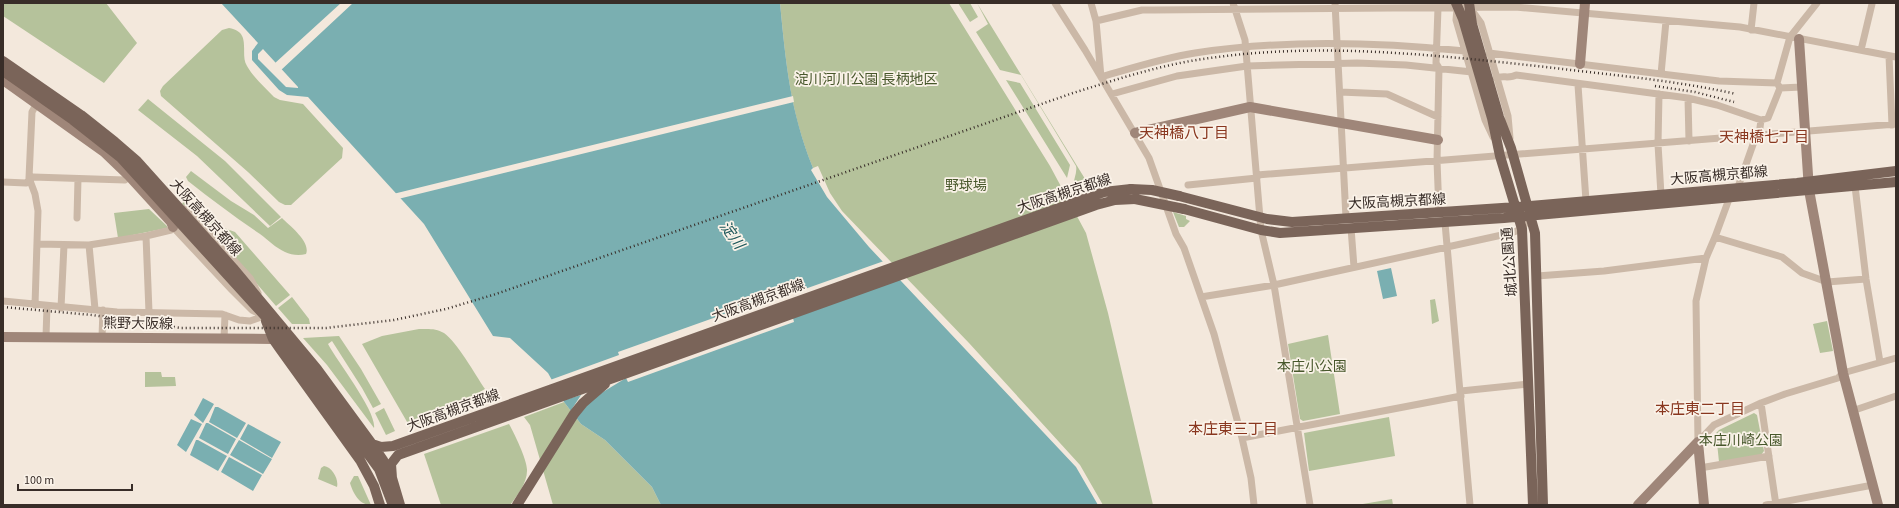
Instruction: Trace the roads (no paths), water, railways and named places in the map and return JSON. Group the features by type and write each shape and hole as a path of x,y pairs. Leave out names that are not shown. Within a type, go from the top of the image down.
{"main road":[{"name":"城北公園通","path":"1456,5 1463,19 1492,118 1499,152 1523,211 1534,233 1537,276 1543,505"},
{"name":"城北公園通","path":"1469,5 1472,24 1499,117 1511,151 1523,211 1522,229 1533,505"},
{"name":"大阪高槻京都線","path":"3,61 82,115 126,152 263,302 317,369 372,444 396,450 615,377 1096,205 1113,201 1135,199 1184,209 1262,230 1280,233 1445,222 1586,201 1738,187 1797,183 1809,185 1855,186 1896,182"},
{"name":"大阪高槻京都線","path":"3,70 78,124 120,157 274,326 381,464 396,450 1108,191 1131,189 1152,190 1260,218 1292,222 1439,212 1523,211 1729,199 1798,193 1809,185 1896,171"},
{"name":"大阪高槻京都線","path":"264,316 273,338 360,460 374,486 380,505"},
{"name":"大阪高槻京都線","path":"517,505 574,414 595,391 615,377"},
{"path":"372,444 381,464 393,505"},
{"path":"396,450 391,464 392,478 400,505"},
{"path":"381,464 392,478"}],"street":[{"path":"1055,3 1112,94 1149,158 1176,234 1184,248 1214,334 1242,438 1251,478 1254,505"},
{"path":"1090,3 1096,21 1101,77"},
{"path":"1580,64 1586,3"},
{"path":"1751,30 1754,3"},
{"path":"1496,78 1501,76 1513,77 1516,75 1578,85 1582,84 1688,98 1717,105 1761,120 1768,118 1795,38 1817,3"},
{"path":"1861,50 1872,4"},
{"path":"1096,21 1153,6 1335,6 1438,8 1456,5 1469,5 1515,7 1751,30 1892,57 1894,124 1658,144 1583,149 1499,152 1437,161 1344,168 1188,185"},
{"path":"1456,5 1456,20 1485,120 1499,152"},
{"path":"1469,5 1480,23 1508,116 1511,151"},
{"path":"1234,6 1246,49 1246,64 1260,218 1274,285 1310,505"},
{"path":"1335,6 1346,218"},
{"path":"1438,8 1436,63 1439,68 1437,161 1439,212"},
{"path":"1661,74 1666,21"},
{"path":"1795,38 1802,87 1809,185 1843,373 1878,505"},
{"path":"1101,77 1173,57 1246,49 1338,44 1437,48 1465,51"},
{"path":"1489,53 1661,74 1778,86 1802,87"},
{"path":"1112,94 1177,76 1246,64 1338,64 1439,68 1472,72"},
{"path":"3,80 93,143 129,176 171,222 173,227 252,310 264,316"},
{"path":"1578,85 1586,201"},
{"path":"1340,92 1387,94 1438,117"},
{"path":"1658,94 1658,144 1661,195"},
{"path":"1688,98 1689,141"},
{"path":"35,305 38,207 30,180 32,112 37,103"},
{"path":"1135,133 1250,107 1438,140"},
{"path":"1738,187 1758,136 1761,120"},
{"path":"3,182 26,183 32,178 125,180 129,176"},
{"path":"77,218 78,179"},
{"path":"1855,186 1866,279 1880,362"},
{"path":"1704,505 1698,442 1696,301 1706,258 1729,199"},
{"path":"186,208 250,278 263,302"},
{"path":"1445,222 1470,505"},
{"path":"38,244 89,245 146,236 171,230 173,227"},
{"path":"1352,228 1354,267"},
{"path":"1201,297 1274,285 1511,233 1522,229"},
{"path":"146,236 150,312"},
{"path":"1715,237 1782,257 1802,273 1827,282 1866,279"},
{"path":"61,308 64,245"},
{"path":"89,245 95,309"},
{"path":"1537,276 1604,271 1706,258"},
{"path":"3,301 61,308 225,315 239,320 250,321 264,316"},
{"path":"46,337 47,306"},
{"path":"102,337 103,310"},
{"path":"224,339 225,315"},
{"name":"熊野大阪線","path":"3,337 273,338"},
{"path":"1638,505 1714,425 1761,403 1785,394 1838,378 1843,373 1896,358"},
{"path":"1242,438 1461,394 1529,384"},
{"path":"1852,411 1896,396"},
{"path":"1761,403 1775,504"},
{"path":"1700,468 1769,456"},
{"path":"1766,505 1873,485"}],"water":[{"name":"淀川","path":"221,3 780,3 784,46 794,106 805,147 813,168 811,170 827,197 869,247 1076,467 1098,505 661,505 652,487 605,440 581,424 564,402 548,373 510,338 493,336 424,224 308,97 287,95 279,90 252,60 252,51 258,43","holes":["263,49 298,87 286,87 258,59 258,54"]},
{"path":"1391,268 1397,296 1383,299 1377,271"},
{"path":"203,398 214,404 203,423 194,415"},
{"path":"215,407 218,407 246,423 237,438 209,422"},
{"path":"191,419 202,424 186,452 177,445"},
{"path":"206,423 236,439 228,454 199,438"},
{"path":"248,424 281,442 272,458 240,439"},
{"path":"196,440 227,456 218,471 190,455"},
{"path":"239,440 272,459 263,474 230,455"},
{"path":"229,457 262,475 253,491 221,472"}],"railway":[{"path":"3,307 92,315 181,328 326,328 394,320 446,309 496,294 1073,93 1158,68 1210,58 1252,53 1294,51 1378,52 1462,58 1642,78 1736,94"},
{"path":"1655,86 1695,92 1734,102"}],"district":[{"name":"天神橋八丁目","path":"1184,133"},
{"name":"天神橋七丁目","path":"1764,137"},
{"name":"本庄東二丁目","path":"1700,409"},
{"name":"本庄東三丁目","path":"1233,429"}],"park label":[{"name":"淀川河川公園 長柄地区","path":"866,79"},
{"name":"野球場","path":"966,185"},
{"name":"本庄小公園","path":"1312,366"},
{"name":"本庄川崎公園","path":"1741,440"}]}
